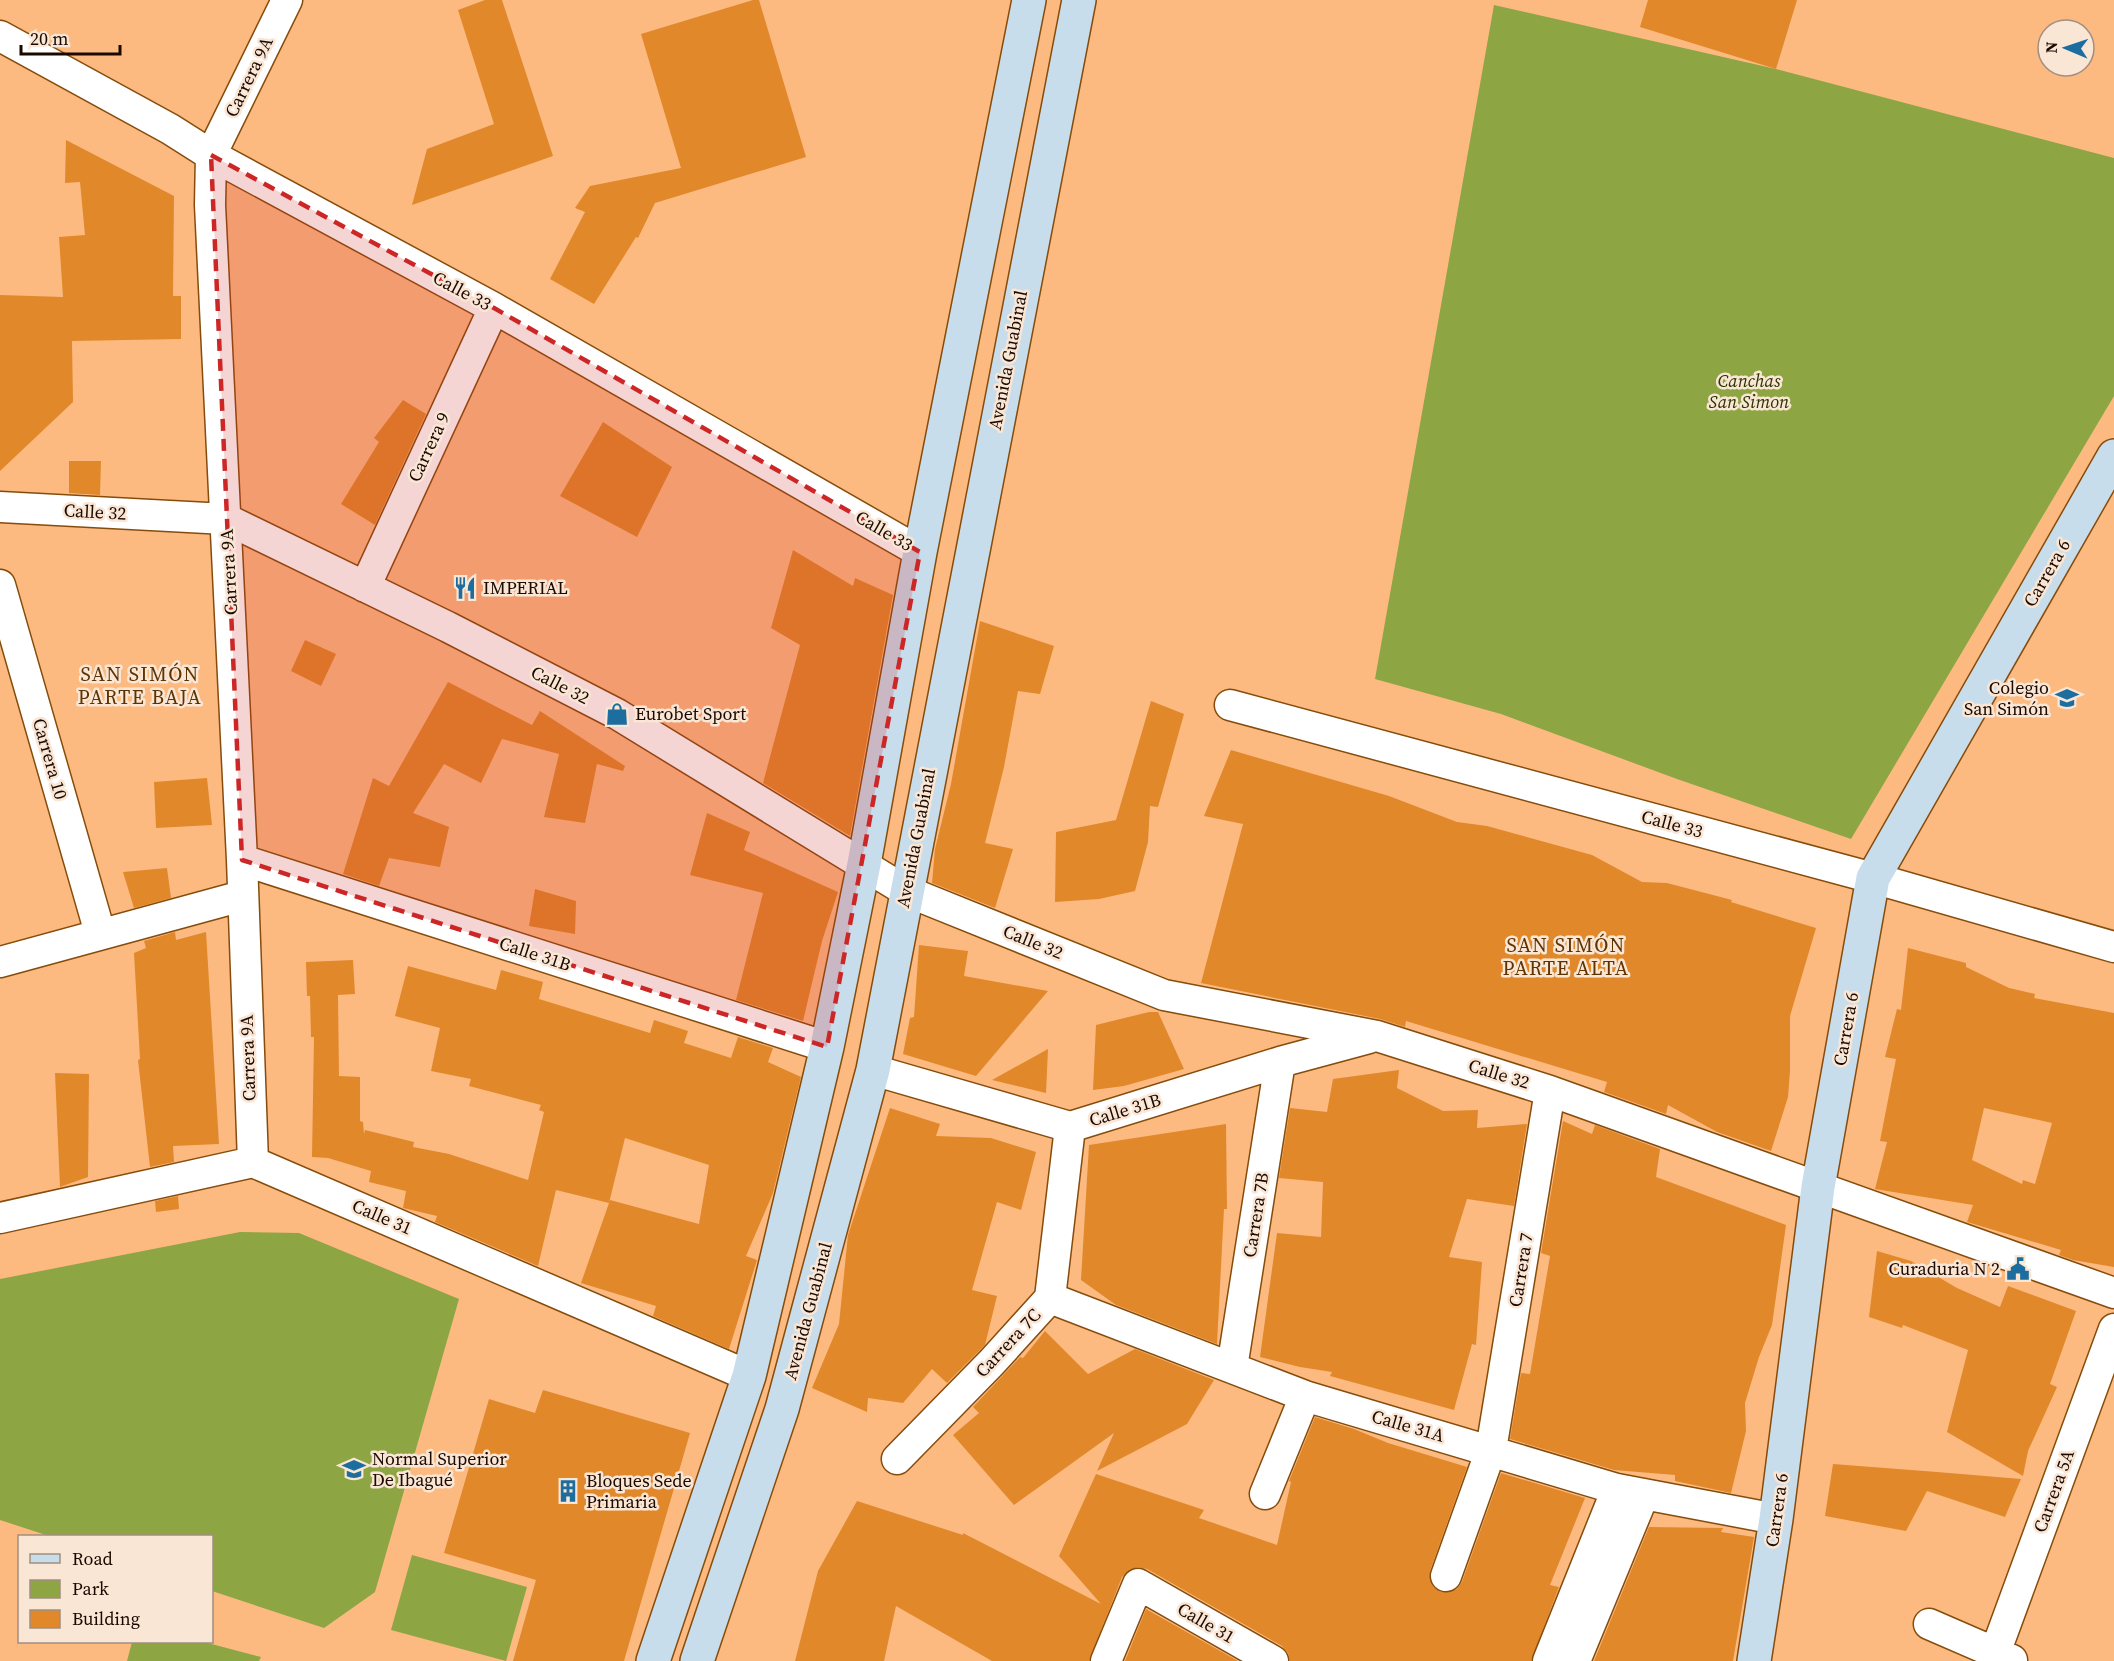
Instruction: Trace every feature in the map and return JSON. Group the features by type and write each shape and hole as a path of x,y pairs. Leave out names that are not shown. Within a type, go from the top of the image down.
{"main road":[{"path":"653,1661 749,1376 827,1047 864,864 920,552 1029,0"},
{"name":"Avenida Guabinal","path":"697,1661 782,1409 873,1070 1078,0"},
{"name":"Carrera 6","path":"1754,1661 1776,1519 1818,1187 1873,878 2114,456"}],"street":[{"name":"Carrera 9A","path":"253,1162 242,860 210,205 211,155 287,0"},
{"name":"Calle 33","path":"2,42 170,129 211,155 494,308 920,552"},
{"name":"Carrera 9","path":"365,587 494,308"},
{"name":"Calle 32","path":"0,507 226,519 617,714 906,891 1164,995 1377,1036 1551,1091 2114,1293"},
{"name":"Carrera 10","path":"0,585 100,933"},
{"name":"Calle 33","path":"1230,705 1873,878 2114,947"},
{"name":"Calle 31B","path":"242,860 827,1047"},
{"path":"0,962 242,896"},
{"name":"Calle 31B","path":"873,1070 1070,1127 1280,1062 1377,1036"},
{"name":"Carrera 7B","path":"1232,1368 1280,1062"},
{"name":"Carrera 7","path":"1446,1576 1491,1450 1551,1091"},
{"name":"Carrera 7C","path":"897,1459 992,1362 1050,1298 1070,1127"},
{"path":"0,1218 253,1162"},
{"name":"Calle 31","path":"253,1162 749,1376"},
{"name":"Calle 31A","path":"1050,1298 1305,1396 1630,1491 1776,1519"},
{"name":"Carrera 5A","path":"2004,1657 2114,1329"},
{"path":"1265,1494 1305,1396"},
{"path":"1548,1661 1630,1491"},
{"path":"1575,1661 1630,1491"},
{"name":"Calle 31","path":"1106,1661 1138,1584 1274,1661"},
{"path":"1929,1624 2004,1657"}],"highlighted area":[{"path":"211,155 494,308 920,552 827,1047 242,860"}],"green space":[{"name":"Canchas San Simon","path":"1494,5 1776,69 2114,158 2114,396 1851,839 1677,779 1501,714 1375,679"},
{"path":"240,1232 299,1233 459,1299 375,1592 324,1628 213,1591 213,1535 46,1535 0,1520 0,1279"},
{"path":"412,1555 527,1587 506,1661 391,1630"},
{"path":"132,1643 208,1643 261,1657 259,1661 127,1661"}],"building":[{"path":"485,0 502,0 553,156 412,205 427,149 494,124 458,10"},
{"path":"759,0 806,157 655,203 638,238 636,237 594,304 550,279 585,212 575,208 590,186 681,168 641,34"},
{"path":"1648,0 1797,0 1776,69 1640,27"},
{"path":"66,140 174,196 173,296 181,296 181,339 72,341 73,402 0,471 0,295 63,297 59,237 85,235 80,182 65,183"},
{"path":"403,400 426,414 375,525 341,504 379,442 374,438"},
{"path":"603,422 672,467 637,537 560,496"},
{"path":"69,461 101,461 100,495 69,493"},
{"path":"793,550 853,586 855,578 893,595 850,836 763,783 800,645 771,628"},
{"path":"980,621 1054,646 1040,694 1018,691 1004,767 985,843 1013,849 995,908 932,883 935,849 951,784"},
{"path":"305,640 336,654 321,686 291,671"},
{"path":"448,682 532,725 540,711 625,766 623,771 597,764 585,823 544,817 559,754 502,739 481,783 444,764 413,813 449,827 440,867 389,858 379,886 343,874 373,778 389,786"},
{"path":"1151,701 1184,714 1158,807 1150,806 1148,842 1135,891 1099,899 1055,902 1056,832 1116,820"},
{"path":"1231,750 1389,796 1457,822 1487,826 1592,855 1642,882 1667,883 1732,900 1731,902 1816,928 1790,1016 1788,1097 1771,1151 1717,1132 1668,1105 1666,1114 1604,1092 1607,1082 1406,1021 1405,1027 1380,1019 1201,983 1243,824 1204,816"},
{"path":"207,778 212,825 156,828 154,782"},
{"path":"707,813 750,832 744,850 838,892 822,941 803,1021 736,1000 763,893 690,875"},
{"path":"167,868 171,898 134,908 123,872"},
{"path":"535,889 576,901 575,934 529,926"},
{"path":"175,932 176,940 206,932 219,1144 173,1146 174,1162 150,1167 138,1060 140,1059 134,953 146,948 144,941"},
{"path":"919,945 968,951 964,976 1048,991 976,1076 903,1054 910,1018 914,1017"},
{"path":"1908,948 1966,963 1966,967 2009,988 2035,994 2034,998 2114,1013 2114,1267 2073,1260 2059,1255 2061,1250 1967,1222 1973,1205 1875,1189 1887,1142 1880,1141 1896,1059 1885,1057 1897,1009 1901,1010","holes":["1984,1108 2052,1123 2035,1184 2023,1180 2022,1184 1972,1160"]},
{"path":"353,960 355,994 338,995 339,1076 360,1077 360,1121 363,1122 364,1134 365,1130 414,1142 413,1147 449,1154 528,1180 544,1112 539,1110 541,1105 469,1086 471,1079 431,1071 440,1028 395,1016 408,966 496,990 501,970 543,982 539,999 650,1033 654,1020 688,1031 684,1043 731,1058 738,1037 773,1048 768,1062 801,1077 773,1193 746,1256 757,1260 729,1349 653,1316 656,1306 581,1283 609,1203 556,1190 538,1266 435,1222 437,1216 403,1208 406,1191 369,1182 371,1171 328,1158 312,1157 314,1037 311,1037 306,962","holes":["625,1138 709,1165 699,1224 610,1200 609,1203"]},
{"path":"1149,1012 1158,1012 1184,1069 1124,1086 1093,1090 1096,1025"},
{"path":"1048,1049 1046,1093 992,1080"},
{"path":"1399,1070 1397,1088 1443,1111 1478,1110 1477,1128 1527,1124 1514,1206 1467,1199 1449,1257 1482,1262 1476,1345 1472,1344 1454,1410 1330,1376 1332,1372 1260,1357 1277,1233 1321,1237 1323,1182 1279,1178 1290,1108 1327,1112 1333,1079"},
{"path":"55,1073 89,1074 88,1177 60,1187"},
{"path":"890,1108 940,1124 936,1136 991,1138 1036,1152 1021,1210 997,1202 972,1290 997,1296 985,1345 947,1383 932,1369 903,1403 868,1398 867,1412 812,1388 839,1324 848,1235"},
{"path":"1563,1121 1592,1134 1595,1125 1660,1149 1656,1177 1786,1225 1772,1325 1759,1357 1745,1403 1746,1431 1731,1493 1675,1481 1675,1475 1614,1470 1510,1439 1521,1373 1530,1374 1550,1256 1541,1253"},
{"path":"1226,1124 1227,1209 1224,1209 1217,1344 1116,1305 1081,1280 1089,1145"},
{"path":"178,1196 179,1209 156,1212 155,1201"},
{"path":"1877,1251 1911,1261 1957,1288 2000,1307 2008,1286 2076,1311 2050,1384 2057,1387 2028,1451 2023,1476 1947,1432 1968,1350 1903,1325 1902,1328 1869,1317"},
{"path":"1045,1331 1088,1374 1135,1349 1214,1380 1187,1424 1097,1471 1114,1433 1014,1505 953,1435 979,1413 973,1407 1020,1357 1023,1358"},
{"name":"Bloques Sede Primaria","path":"543,1390 690,1433 624,1661 513,1661 536,1580 444,1553 489,1399 535,1413"},
{"path":"1315,1417 1388,1443 1467,1467 1430,1571 1433,1587 1441,1592 1457,1589 1462,1582 1501,1473 1585,1498 1550,1585 1559,1587 1531,1661 1290,1661 1288,1653 1282,1646 1147,1569 1138,1567 1129,1570 1122,1577 1089,1661 992,1661 896,1606 884,1661 795,1661 818,1571 857,1501 963,1535 963,1533 1101,1604 1059,1556 1096,1474 1204,1510 1199,1518 1277,1545 1291,1482 1289,1481"},
{"path":"1833,1464 2021,1479 2005,1517 1927,1491 1906,1531 1825,1516"},
{"path":"1649,1527 1723,1528 1721,1532 1754,1537 1733,1661 1594,1661"},
{"path":"1146,1609 1238,1661 1125,1661"}],"place":[{"name":"IMPERIAL","path":"465,588"},
{"name":"Colegio San Simón","path":"2067,698"},
{"name":"Eurobet Sport","path":"617,714"},
{"name":"Curaduria N 2","path":"2018,1269"},
{"name":"Normal Superior De Ibagué","path":"354,1469"},
{"name":"Bloques Sede Primaria","path":"568,1491"}],"district":[{"name":"SAN SIMÓN PARTE BAJA","path":"140,686"},
{"name":"SAN SIMÓN PARTE ALTA","path":"1566,956"}]}
